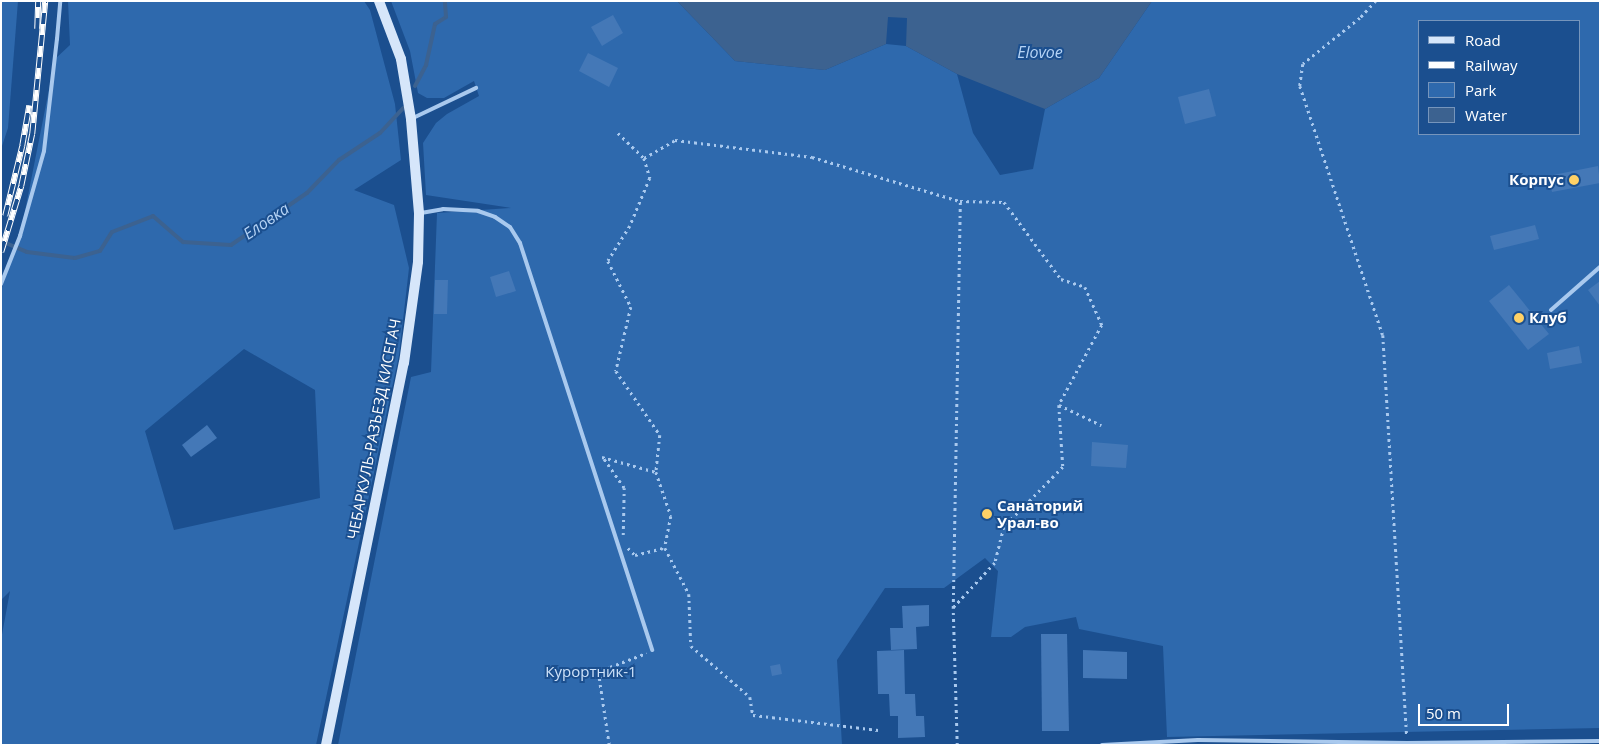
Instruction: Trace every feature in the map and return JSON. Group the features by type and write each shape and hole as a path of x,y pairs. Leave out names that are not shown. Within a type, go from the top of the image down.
{"street":[{"name":"ЧЕБАРКУЛЬ-РАЗЪЕЗД КИСЕГАЧ","path":"326,745 404,363 418,262 419,213 411,119 400,59 379,1"}],"lane":[{"path":"1,284 20,236 44,151 58,40 60,1"},
{"path":"411,119 476,88"},
{"path":"419,213 443,209 478,212 495,217 510,227 520,243 652,650"},
{"path":"1551,310 1600,267"},
{"path":"1102,745 1198,740 1407,743 1600,740"}],"path":[{"path":"1376,1 1360,18 1303,64 1300,86 1383,335 1407,743"},
{"path":"618,133 644,158 650,178 630,226 608,262 631,307 616,371 660,435 656,472 671,516 665,548 689,594 691,646 750,697 753,715 878,730"},
{"path":"644,158 675,140 812,157 960,201 1004,202 1061,279 1085,287 1102,325 1059,405 1063,467 1004,528 995,564 953,608"},
{"path":"957,745 953,608 960,201"},
{"path":"1059,405 1101,425"},
{"path":"656,472 602,457 624,488 623,544 635,555 665,548"},
{"path":"609,745 599,678 610,667 652,650"}],"green space":[{"path":"1,1 18,1 8,128 1,149"},
{"path":"68,1 364,1 370,10 395,104 401,160 354,190 394,205 409,268 399,355 316,745 1,745 1,640 10,591 1,600 1,290 20,236 55,59 70,45","holes":["244,349 315,390 320,498 174,530 145,431"]},
{"name":"Курортник-1","path":"391,1 677,1 735,61 825,70 886,44 906,46 957,74 973,133 1000,175 1033,169 1045,109 1099,78 1152,1 1600,1 1600,728 1167,737 1163,646 1079,629 1076,617 1025,627 1011,637 991,637 998,571 985,558 944,588 885,588 837,660 842,745 338,745 411,377 431,372 437,213 511,208 426,195 423,143 436,123 447,114 479,96 474,81 444,98 427,98 418,93 410,51"}],"water":[{"name":"Elovoe","path":"677,1 1152,1 1099,78 1045,109 957,74 906,46 907,18 888,17 886,44 825,70 735,61"}],"building":[{"path":"613,15 623,33 602,46 591,27"},
{"path":"588,53 618,68 609,87 579,71"},
{"path":"1209,89 1216,116 1185,124 1178,97"},
{"name":"Корпус","path":"1598,166 1600,183 1552,192 1548,176"},
{"name":"Корпус","path":"1535,225 1539,239 1494,250 1490,236"},
{"path":"509,271 516,291 496,297 490,277"},
{"path":"435,280 448,280 447,314 434,314"},
{"path":"1600,281 1600,306 1588,290"},
{"name":"Клуб","path":"1509,285 1549,334 1528,350 1489,301"},
{"path":"1579,346 1582,363 1550,369 1547,353"},
{"path":"207,425 217,438 191,457 182,445"},
{"path":"1092,442 1128,445 1126,468 1091,466"},
{"path":"929,605 929,626 916,627 917,649 891,650 890,628 903,628 902,606"},
{"path":"1041,634 1067,634 1069,731 1042,731"},
{"path":"904,650 905,694 915,694 916,716 924,716 925,737 898,738 898,716 890,716 889,694 878,694 877,651"},
{"path":"1083,650 1127,652 1127,679 1083,678"},
{"path":"780,664 782,674 772,676 770,666"}],"waterway":[{"name":"Еловка","path":"415,86 426,65 435,24 446,17 445,1"},
{"name":"Еловка","path":"1,241 27,252 75,258 100,251 112,232 153,216 183,242 231,245 307,193 339,160 380,133 403,108"}],"railway":[{"path":"37,29 38,1"},
{"path":"1,252 21,186 32,134 45,1"},
{"path":"5,216 22,146 29,106"}],"place":[{"name":"Корпус","path":"1574,180"},
{"name":"Клуб","path":"1519,318"},
{"name":"Санаторий Урал-во","path":"987,514"}]}
